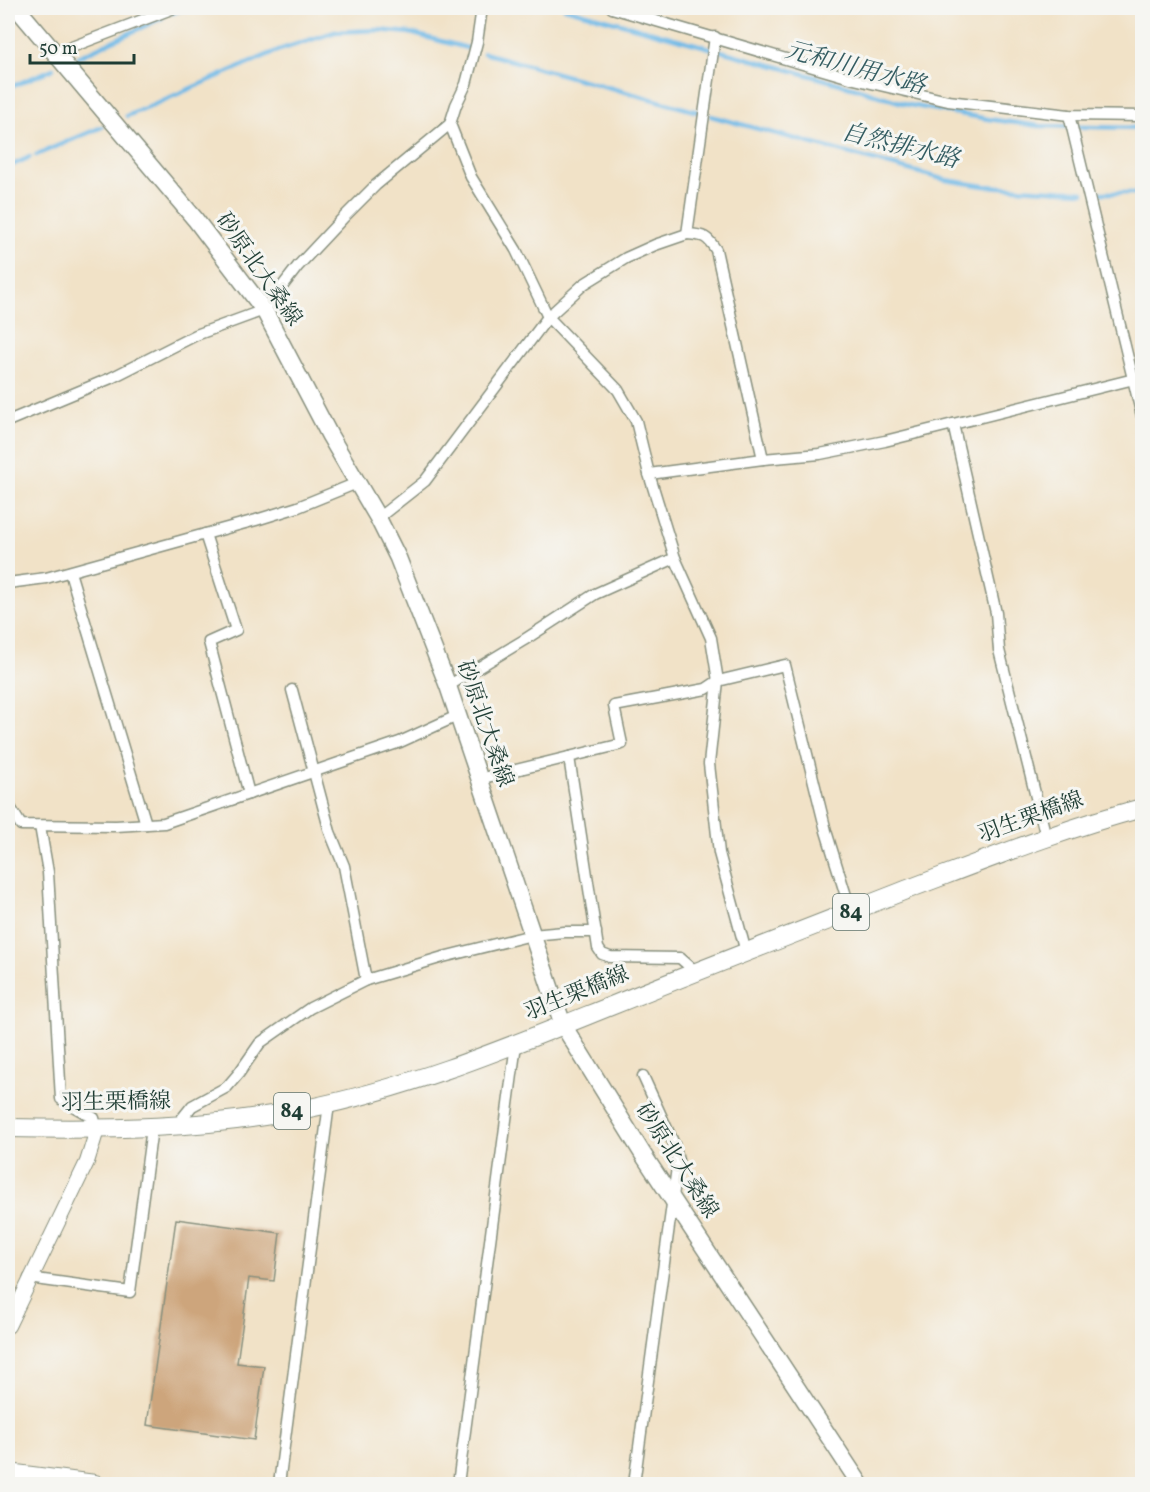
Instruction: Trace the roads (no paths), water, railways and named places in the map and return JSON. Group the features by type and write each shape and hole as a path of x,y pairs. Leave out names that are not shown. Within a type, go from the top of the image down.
{"main road":[{"name":"砂原北大桑線","path":"17,8 122,131 264,309 330,436 378,518 398,558 448,686 563,1025 671,1197 860,1485"},
{"name":"羽生栗橋線","path":"8,1128 97,1130 236,1121 328,1104 422,1078 516,1044 746,952 1046,837 1143,808"},
{"path":"8,1473 95,1485"}],"street":[{"path":"56,53 174,8"},
{"path":"8,421 111,378 196,335 264,309 298,266 376,185 450,124 466,84 477,42 482,8"},
{"path":"612,8 854,80 948,101 1069,115 1143,116"},
{"path":"687,234 715,37"},
{"path":"1069,115 1138,378 1143,416"},
{"path":"450,124 471,177 516,250 548,317 618,390 636,421 649,474 675,558 711,638 718,681 709,764 719,852 746,952"},
{"path":"378,518 424,481 548,317 585,284 626,258 654,245 687,234 702,235 716,250 763,459"},
{"path":"649,474 820,454 1138,378"},
{"path":"953,424 996,613 999,650 1046,837"},
{"path":"8,583 46,578 205,534 298,507 357,483"},
{"path":"205,534 236,630 209,642 249,794"},
{"path":"448,686 595,594 675,558"},
{"path":"70,572 146,824"},
{"path":"479,779 622,744 614,706 706,689 718,681 785,666 826,831 851,912"},
{"path":"292,690 330,832 344,866 366,980"},
{"path":"8,804 21,825 116,826 164,823 400,742 457,716"},
{"path":"569,757 598,948 602,954 610,957 680,958 696,972"},
{"path":"8,1326 29,1278 87,1162 97,1130 94,1118 61,1099 48,872 40,826"},
{"path":"176,1126 192,1106 227,1087 261,1042 310,1008 366,980 532,934 596,932"},
{"path":"458,1485 516,1044"},
{"path":"634,1485 671,1197 678,1160 643,1076"},
{"path":"279,1485 328,1104"},
{"path":"29,1278 130,1292 152,1128"}],"waterway":[{"name":"元和川用水路","path":"173,13 186,8"},
{"name":"元和川用水路","path":"565,8 909,105 1039,126 1142,128"},
{"name":"元和川用水路","path":"78,57 162,18"},
{"name":"自然排水路","path":"127,116 279,50 335,32 377,30 410,33 471,49"},
{"name":"自然排水路","path":"484,53 698,112"},
{"name":"元和川用水路","path":"8,88 53,69"},
{"name":"自然排水路","path":"711,116 946,180 984,186 1083,192"},
{"name":"自然排水路","path":"36,155 102,127"},
{"name":"自然排水路","path":"8,167 30,157"},
{"name":"自然排水路","path":"1095,193 1142,193"}]}
